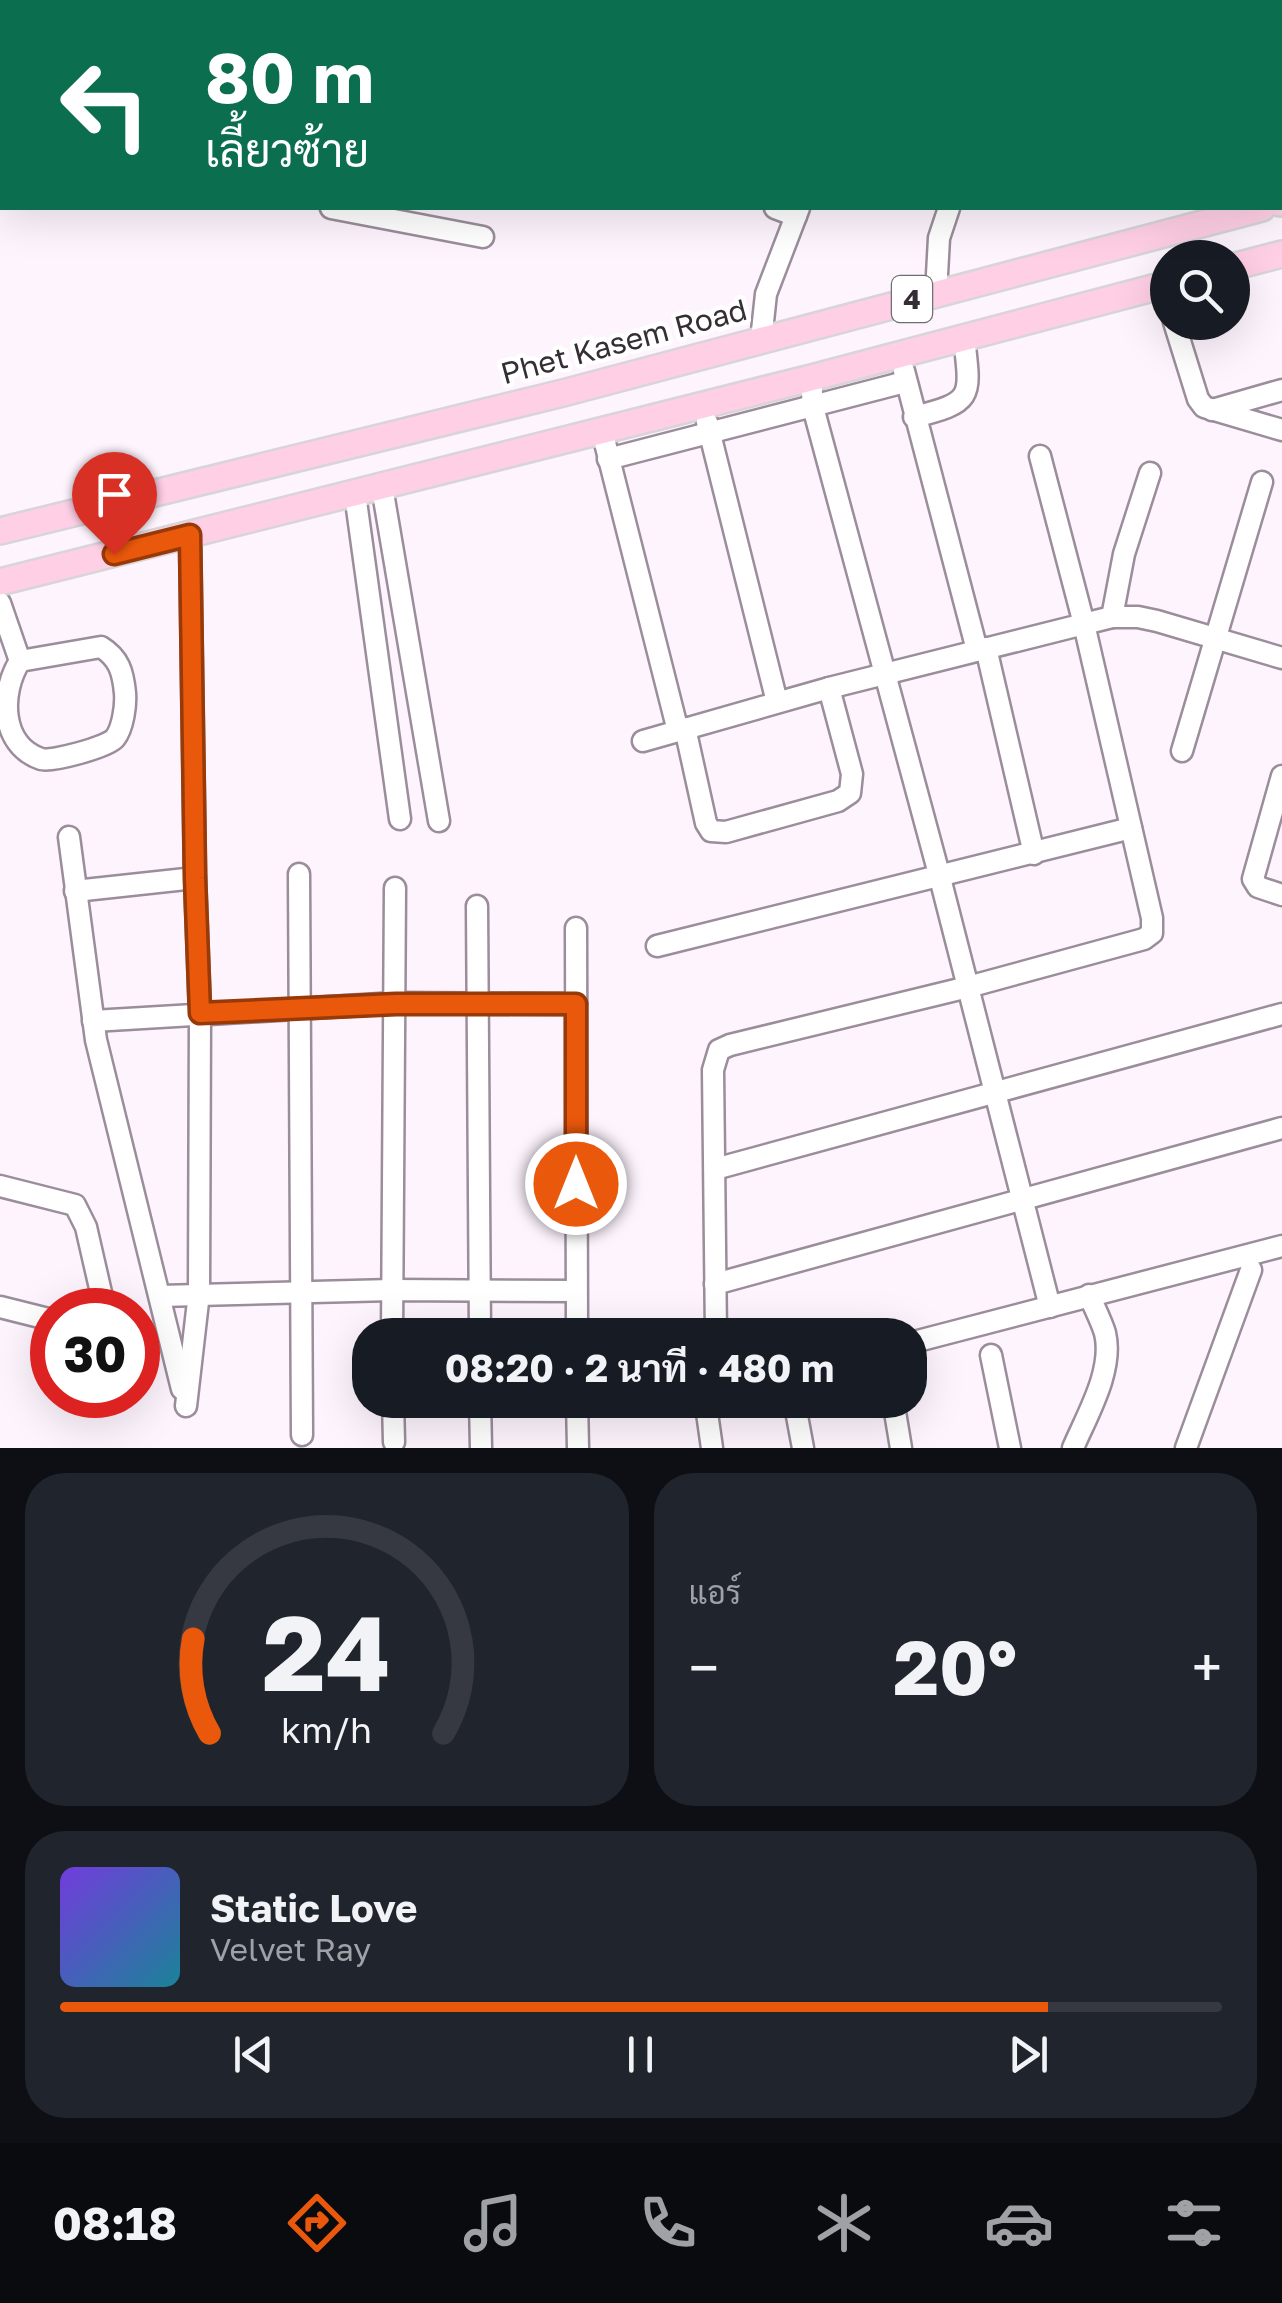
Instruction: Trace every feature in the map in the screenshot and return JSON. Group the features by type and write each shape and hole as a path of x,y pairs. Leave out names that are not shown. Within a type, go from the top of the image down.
{"main road":[{"name":"Phet Kasem Road","path":"0,531 562,392 1254,210"},
{"path":"1250,262 1282,254"},
{"name":"4","path":"0,582 1150,294"}],"street":[{"path":"341,210 483,237"},
{"path":"936,293 940,238 948,210"},
{"path":"761,340 766,294 798,212"},
{"path":"914,417 953,407 962,399 968,373 964,338"},
{"path":"1180,340 1198,399 1212,410 1282,430"},
{"path":"902,354 914,417 981,649 1034,854"},
{"path":"811,378 813,407 1025,1200 1050,1307"},
{"path":"608,459 905,382"},
{"path":"1212,410 1282,390"},
{"path":"702,406 777,702"},
{"path":"602,431 711,831 718,834 838,801 850,793 852,774 829,688"},
{"path":"715,1318 712,1070 719,1050 968,987 1152,934 1152,918 1084,624 1040,456"},
{"path":"1112,617 1117,582 1150,473"},
{"path":"1182,750 1262,482"},
{"path":"382,486 439,821"},
{"path":"355,494 400,820"},
{"path":"190,535 200,1013 199,1293 186,1406 160,1296 199,1293 392,1290 576,1292"},
{"path":"0,603 20,662 4,690 4,707 16,741 31,754 50,760 110,743 118,734 126,700 119,664 112,653 101,647 20,662"},
{"path":"643,740 829,688 1112,617 1138,616 1282,658"},
{"path":"1282,776 1253,879 1258,887 1282,895"},
{"path":"657,946 1131,828"},
{"path":"69,837 93,1021 158,1288"},
{"path":"299,874 302,1435"},
{"path":"74,891 195,878"},
{"path":"392,1318 396,888"},
{"path":"478,906 480,1318"},
{"path":"576,928 576,1318"},
{"path":"93,1021 300,1007 576,1004"},
{"path":"715,1169 1282,1014"},
{"path":"714,1284 1282,1128"},
{"path":"0,1186 75,1205 86,1228 100,1288"},
{"path":"927,1338 1282,1246"},
{"path":"1186,1448 1251,1270"},
{"path":"1074,1448 1092,1404 1106,1350 1104,1332 1090,1295"},
{"path":"0,1307 30,1314"},
{"path":"991,1355 1010,1448"},
{"path":"393,1418 394,1442"},
{"path":"480,1418 480,1448"},
{"path":"577,1418 578,1448"},
{"path":"707,1418 712,1448"},
{"path":"797,1418 803,1448"},
{"path":"897,1418 901,1448"}],"route":[{"path":"114,554 190,535 200,1013 396,1004 576,1004 576,1184"}]}
